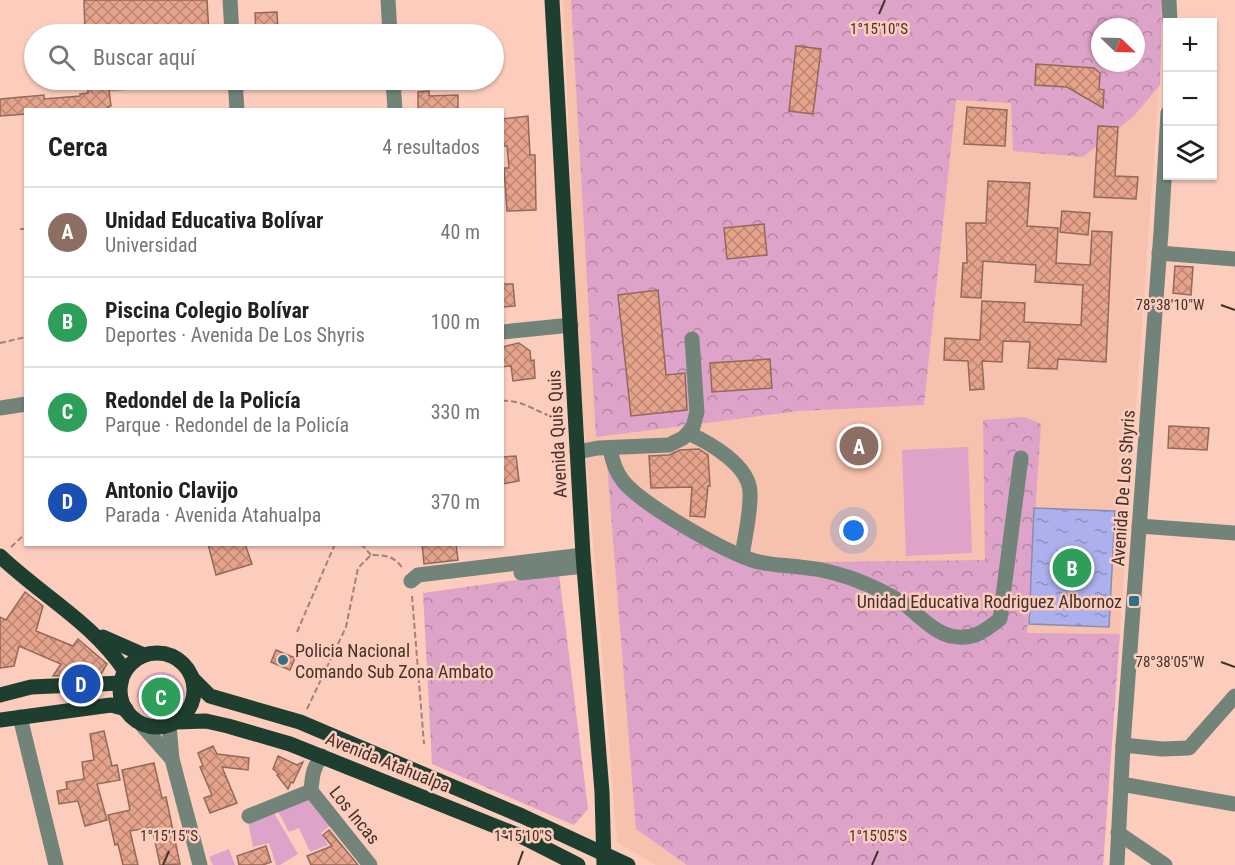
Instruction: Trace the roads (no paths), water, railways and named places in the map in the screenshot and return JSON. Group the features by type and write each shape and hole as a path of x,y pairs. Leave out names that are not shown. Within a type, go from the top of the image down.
{"main road":[{"name":"Avenida Quis Quis","path":"552,0 575,420 602,792 604,859"},
{"path":"1,557 97,635 114,654 123,677"},
{"path":"97,635 144,655"},
{"path":"162,653 179,659 188,668 193,679 195,692 192,704 185,714 172,723 152,727 132,717 126,709 120,692 123,677 134,661 144,655 162,653"},
{"path":"0,695 31,687 123,677"},
{"path":"193,679 210,696 300,722 604,859 628,865"},
{"path":"0,720 111,705 126,709"},
{"name":"Avenida Atahualpa","path":"172,723 206,722 290,744 525,838 578,865"}],"street":[{"path":"230,0 231,24"},
{"path":"388,0 389,24"},
{"path":"1169,0 1170,18"},
{"path":"236,90 237,108"},
{"path":"394,90 396,108"},
{"name":"Avenida De Los Shyris","path":"1117,865 1120,784 1166,126"},
{"path":"1159,253 1235,260"},
{"path":"504,332 571,325"},
{"path":"577,452 669,445 683,438 693,427 697,412 692,339"},
{"path":"0,408 24,404"},
{"path":"688,433 710,443 727,456 749,484 750,498 742,556"},
{"path":"610,448 615,469 632,490 659,511 742,556 769,564 816,569 868,584 902,603 942,633 960,637 982,634 1000,619 1021,458"},
{"path":"1139,526 1235,533"},
{"path":"411,581 419,584 584,561"},
{"path":"1123,745 1162,749 1189,748 1235,696"},
{"path":"20,717 56,865"},
{"path":"141,723 172,759"},
{"path":"172,723 172,759 200,865"},
{"name":"Los Incas","path":"322,756 312,773 311,791 370,865"},
{"path":"1120,784 1235,804"},
{"path":"249,816 311,791"},
{"path":"1118,833 1165,865"}],"water":[{"path":"1034,508 1115,511 1109,627 1029,624"}],"place":[{"name":"Unidad Educativa Bolívar","path":"859,446"},
{"name":"Piscina Colegio Bolívar","path":"1072,568"},
{"name":"Unidad Educativa Rodriguez Albornoz","path":"1134,601"},
{"name":"Policia Nacional Comando Sub Zona Ambato","path":"283,660"},
{"name":"Antonio Clavijo","path":"81,684"},
{"name":"Redondel de la Policía","path":"161,697"}]}
